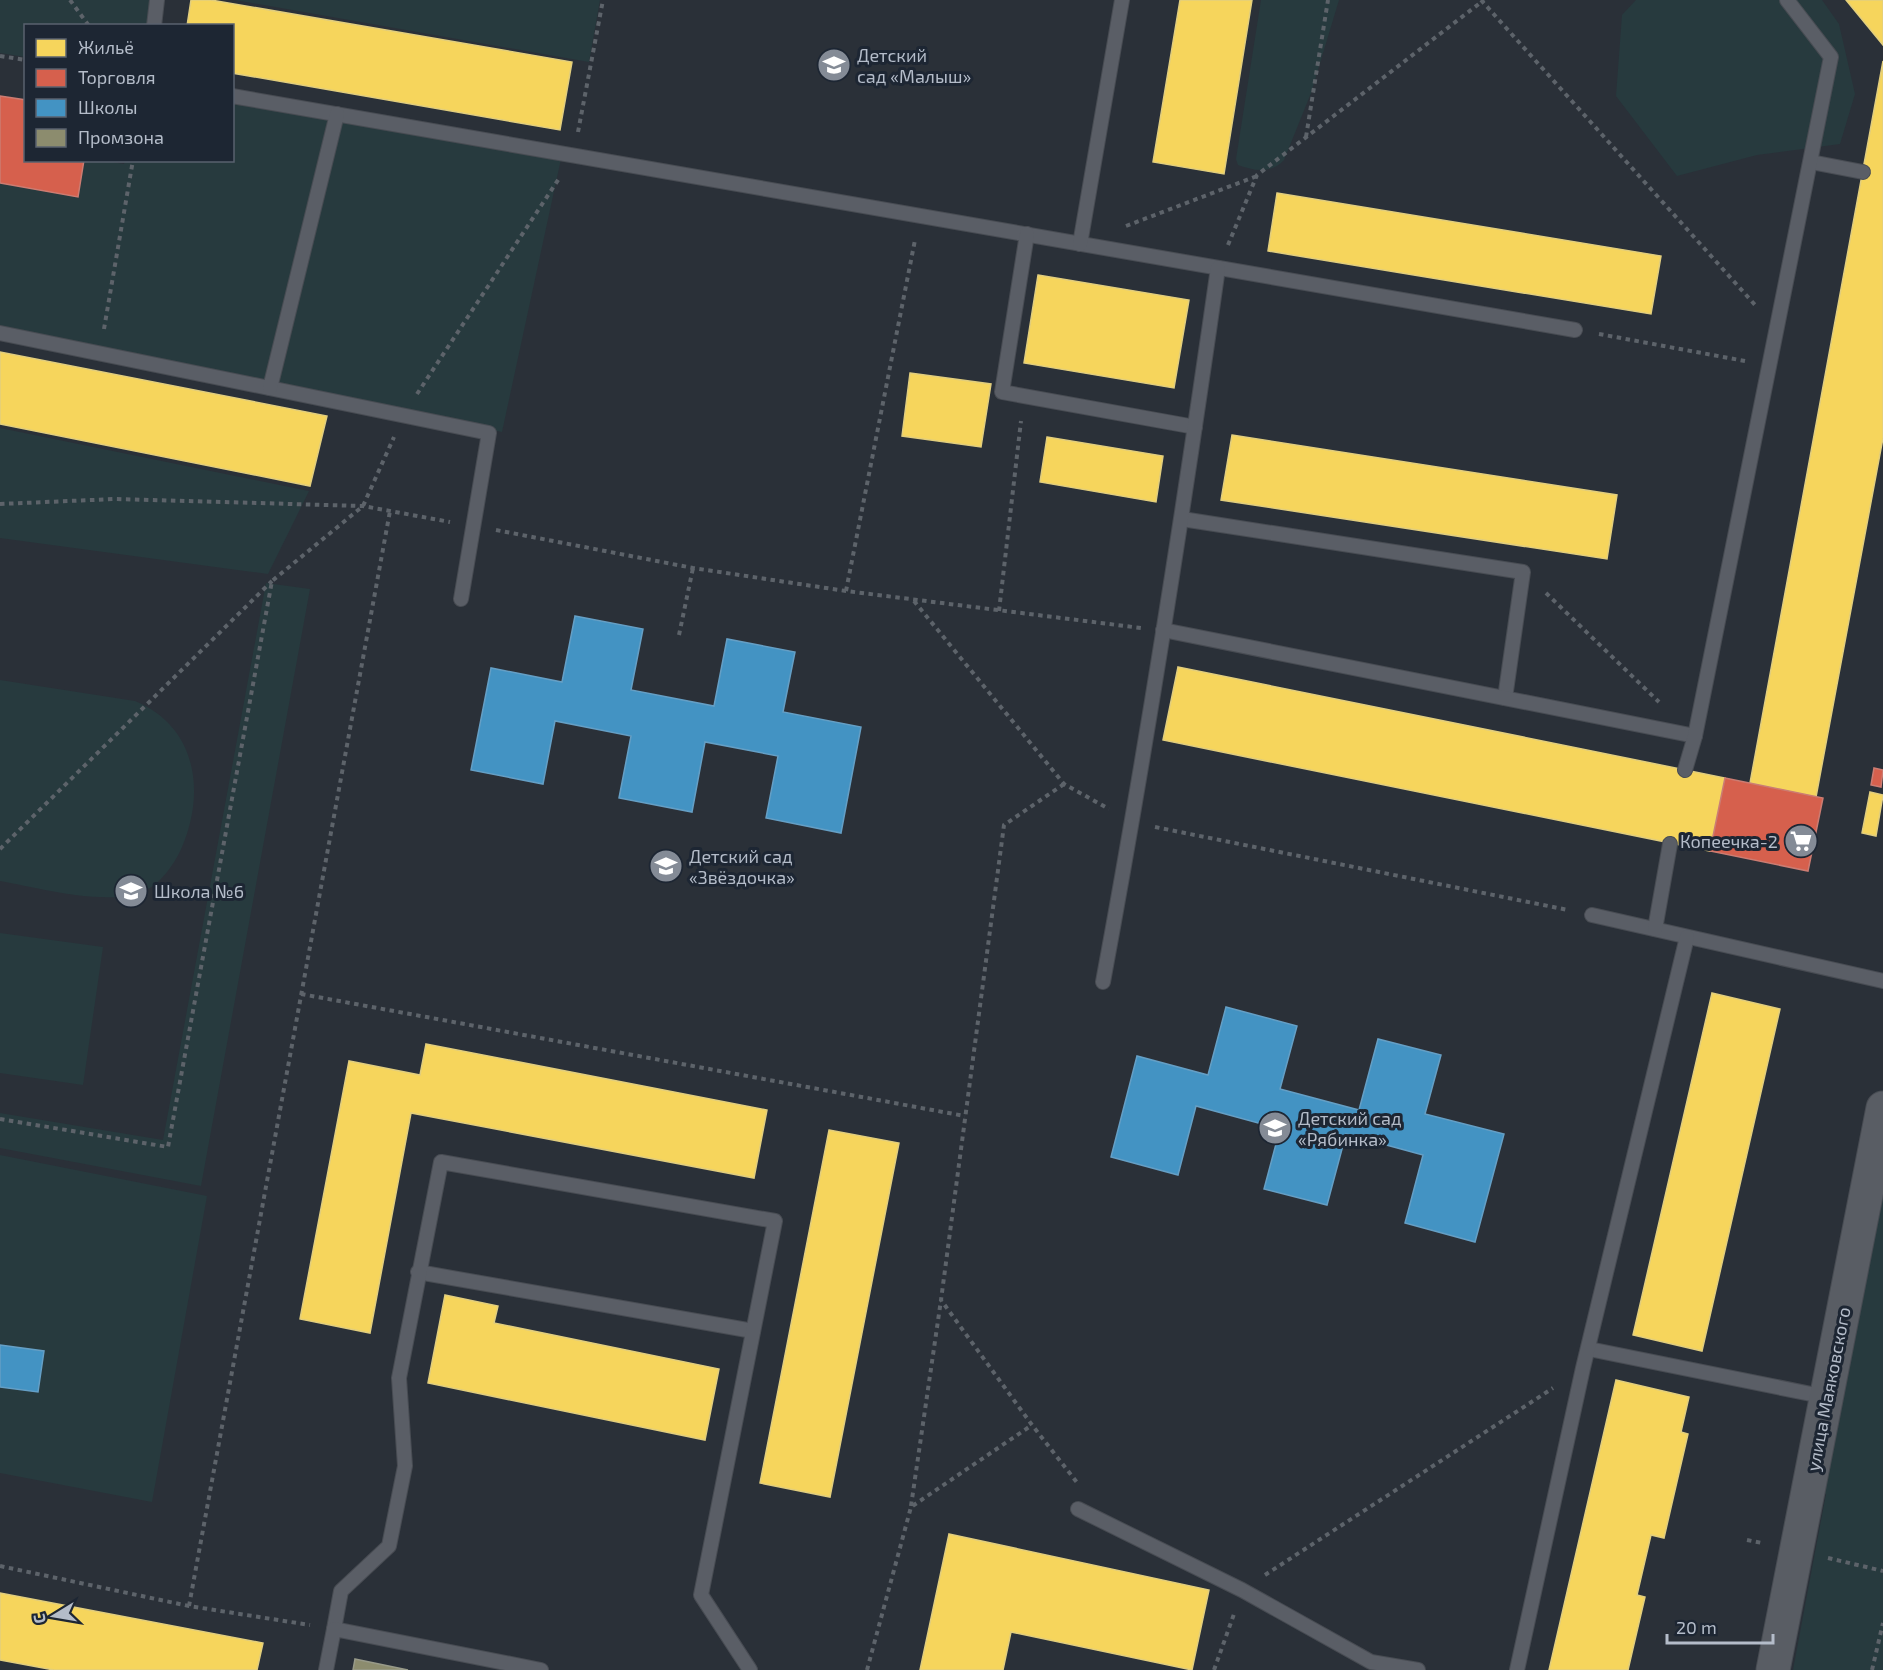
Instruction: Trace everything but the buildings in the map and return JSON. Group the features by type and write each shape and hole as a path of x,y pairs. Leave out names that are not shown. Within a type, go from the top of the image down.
{"main road":[{"name":"улица Маяковского","path":"1773,1670 1883,1108"}],"lane":[{"path":"154,24 157,0"},
{"path":"1080,244 1122,0"},
{"path":"1685,770 1695,736 1831,57 1787,0"},
{"path":"234,96 1575,330"},
{"path":"270,388 337,114"},
{"path":"1811,162 1863,172"},
{"path":"1027,234 1002,392 1195,427"},
{"path":"1103,982 1133,823 1182,519 1218,268"},
{"path":"0,333 489,433 461,599"},
{"path":"1182,519 1523,572 1505,699"},
{"path":"1163,630 1695,736"},
{"path":"1655,929 1670,844"},
{"path":"1592,915 1883,981"},
{"path":"1517,1670 1583,1368 1687,937"},
{"path":"326,1670 341,1591 390,1546 405,1466 399,1378 441,1162 775,1221 701,1595 750,1670"},
{"path":"418,1272 753,1331"},
{"path":"1588,1349 1826,1397"},
{"path":"1078,1509 1242,1590 1370,1666 1418,1670"},
{"path":"334,1629 541,1670"}],"path":[{"path":"70,0 88,24"},
{"path":"0,849 272,580 363,506 403,416 574,155 603,0"},
{"path":"1306,138 1328,0"},
{"path":"1080,244 1257,176 1483,0 1777,329"},
{"path":"0,56 24,60"},
{"path":"100,353 133,162"},
{"path":"1218,268 1257,176"},
{"path":"846,591 919,215"},
{"path":"1575,330 1769,365"},
{"path":"999,611 1024,396"},
{"path":"0,504 115,499 363,506 693,568 914,600 1163,630"},
{"path":"189,1606 390,511"},
{"path":"679,635 693,568"},
{"path":"1523,572 1695,736"},
{"path":"0,1119 168,1147 272,580"},
{"path":"914,600 1064,784 1133,823 1592,915"},
{"path":"867,1670 910,1507 941,1300 1004,825 1064,784"},
{"path":"301,994 965,1116"},
{"path":"941,1300 1032,1425 1112,1526"},
{"path":"1214,1670 1242,1590 1583,1368"},
{"path":"910,1507 1032,1425"},
{"path":"0,1566 189,1606 334,1629"},
{"path":"1872,1670 1883,1623"}],"green space":[{"path":"0,0 151,0 148,24 24,24 24,57 0,53"},
{"path":"235,0 600,0 589,62"},
{"path":"1261,0 1339,0 1311,93 1284,160 1274,168 1262,170 1238,165 1236,159"},
{"path":"1636,0 1822,0 1839,24 1855,94 1840,144 1757,155 1677,176 1616,96 1622,15"},
{"path":"234,101 561,159 502,432 0,329 0,144 24,159 24,162 124,164 124,162 234,162"},
{"path":"0,428 309,491 268,574 0,538"},
{"path":"266,583 310,589 201,1186 0,1148 0,1113 163,1140"},
{"path":"0,680 135,701 156,712 171,726 183,743 190,762 194,783 193,804 189,826 176,860 162,878 150,888 129,895 93,897 0,881"},
{"path":"0,933 103,947 83,1085 0,1073"},
{"path":"0,1155 207,1196 152,1502 0,1473"},
{"path":"1883,1179 1883,1670 1793,1670 1826,1494 1821,1493"}],"place":[{"name":"Детский сад «Малыш»","path":"834,65"},
{"name":"Копеечка-2","path":"1801,841"},
{"name":"Детский сад «Звёздочка»","path":"666,866"},
{"name":"Школа №6","path":"131,891"},
{"name":"Детский сад «Рябинка»","path":"1275,1128"}]}
